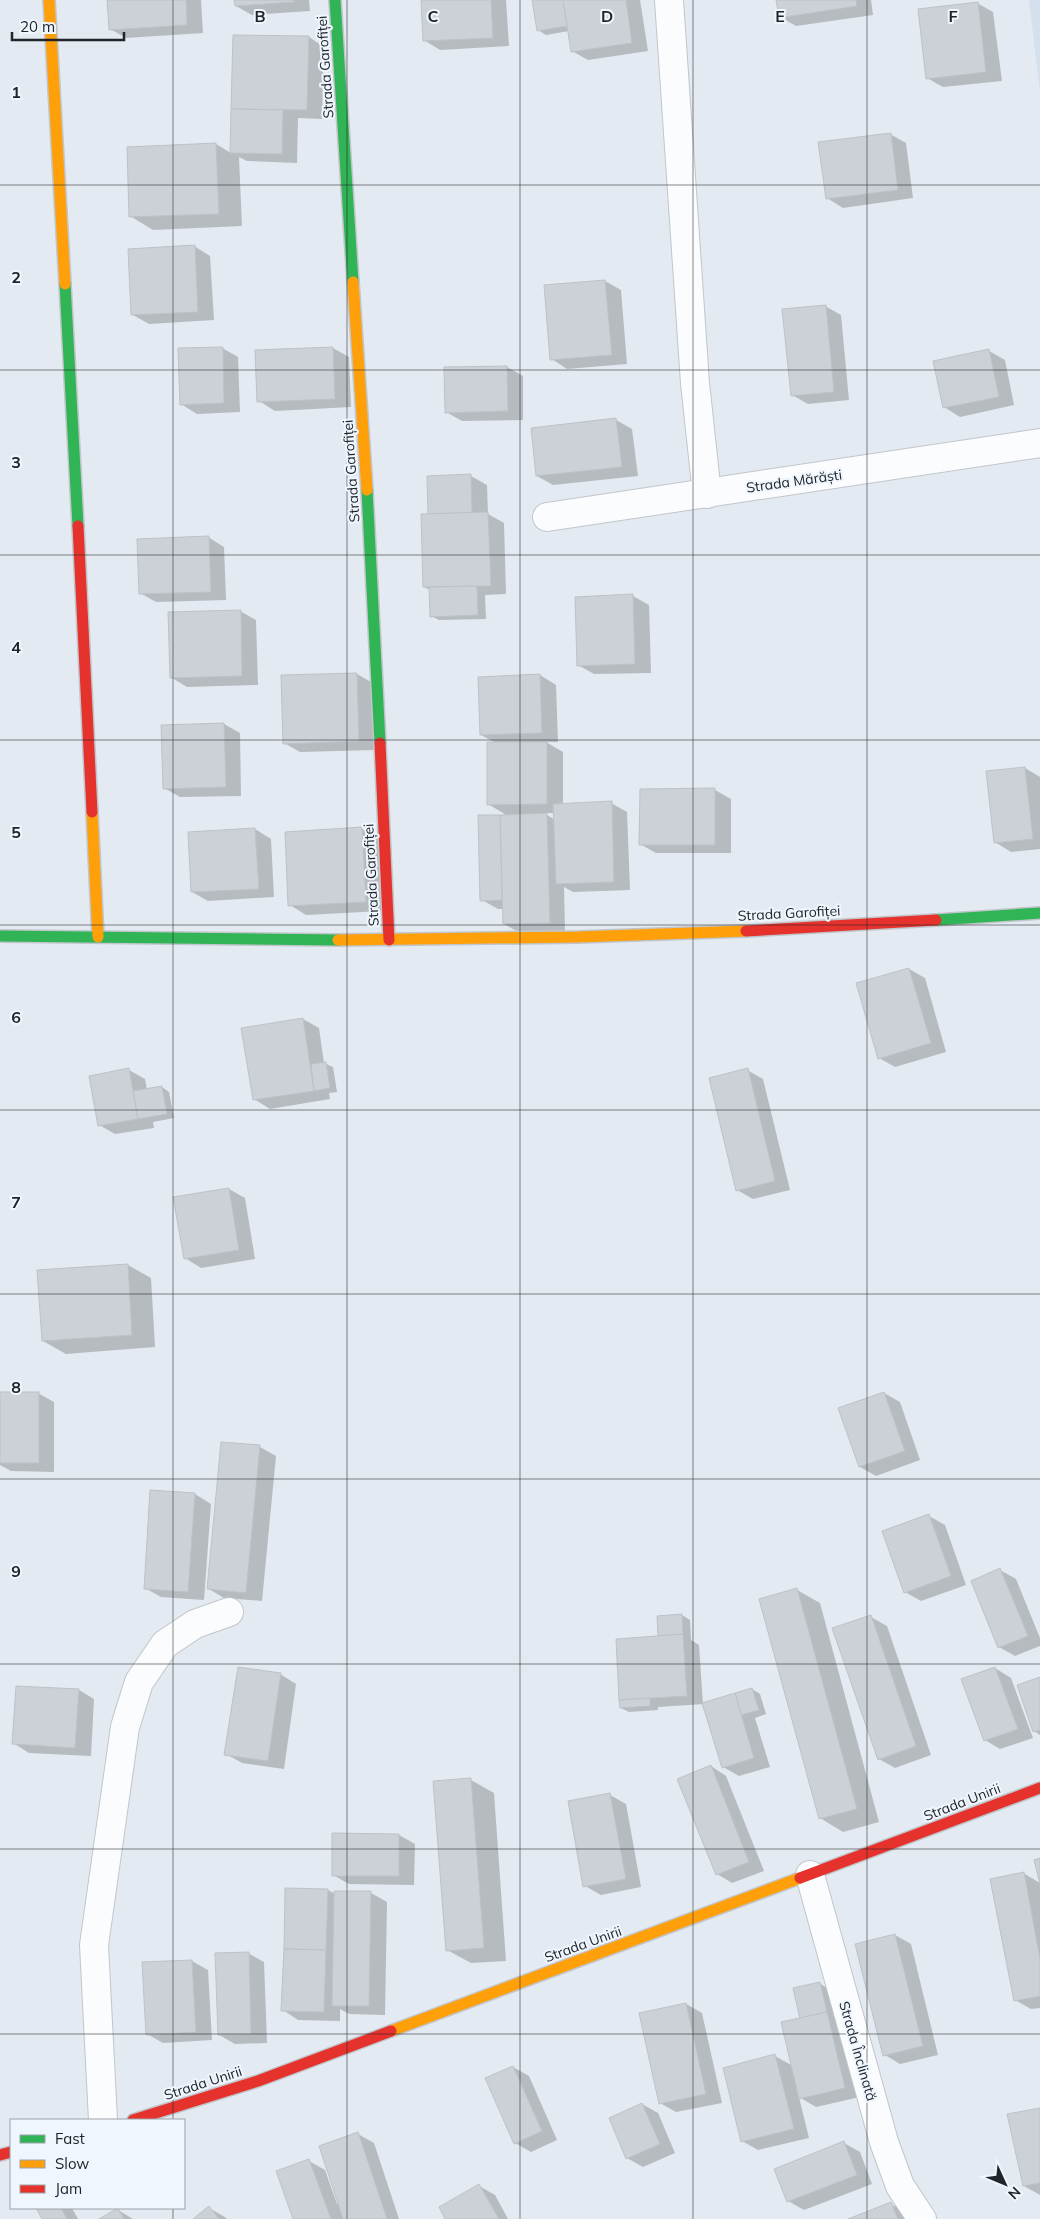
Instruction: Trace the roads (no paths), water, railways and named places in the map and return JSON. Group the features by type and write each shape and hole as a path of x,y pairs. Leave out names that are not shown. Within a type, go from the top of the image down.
{"street":[{"path":"49,0 60,176 98,938"},
{"name":"Strada Garofiței","path":"336,0 372,573 389,940"},
{"path":"669,0 695,383 707,494"},
{"name":"Strada Mărăști","path":"547,517 1040,443"},
{"name":"Strada Garofiței","path":"0,936 389,940 514,939 747,931 1040,913"},
{"path":"103,2119 94,1945 125,1727 139,1682 166,1644 195,1624 230,1612"},
{"name":"Strada Unirii","path":"136,2119 258,2081 810,1876 1040,1788"},
{"name":"Strada Înclinată","path":"810,1876 884,2142 900,2186 922,2219"}]}
